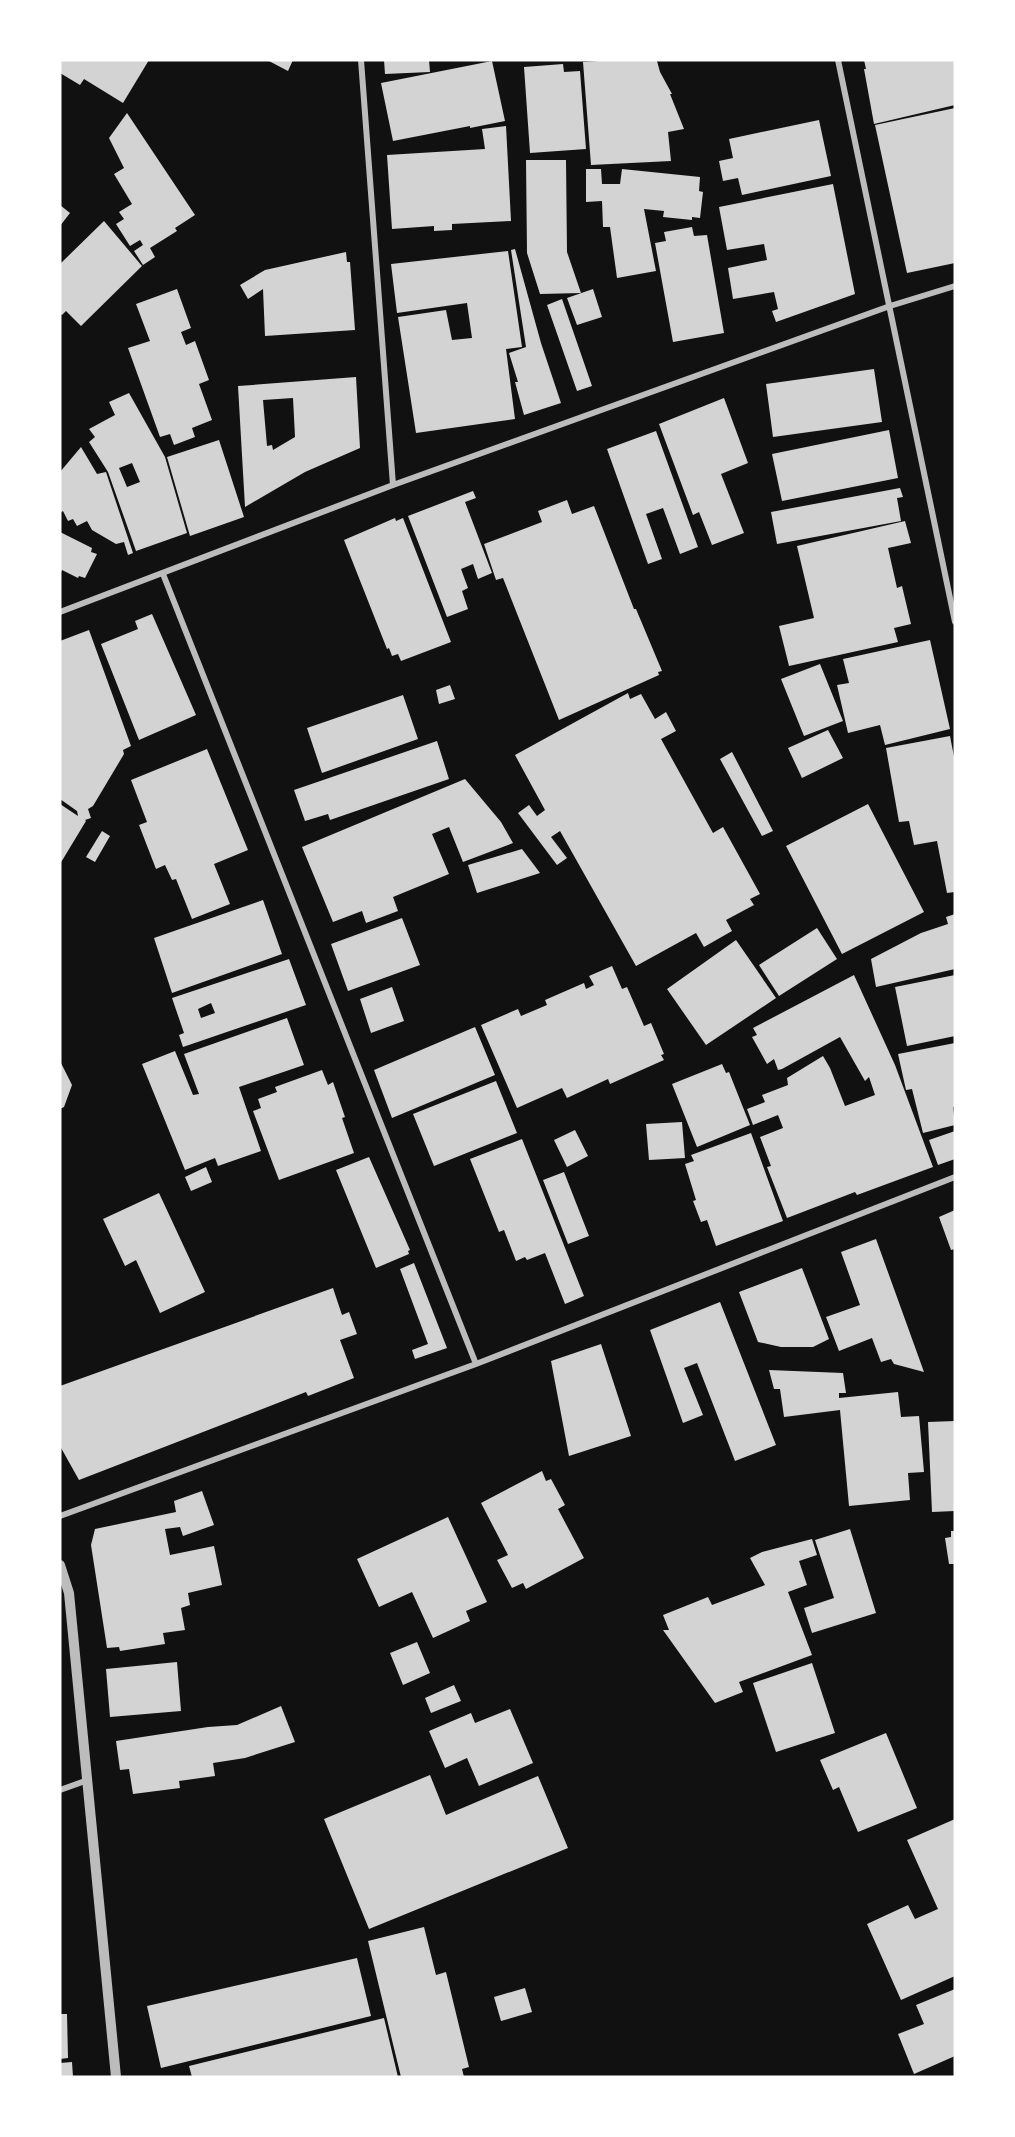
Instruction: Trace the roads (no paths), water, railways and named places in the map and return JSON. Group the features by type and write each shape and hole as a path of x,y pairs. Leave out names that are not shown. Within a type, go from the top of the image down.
{"street":[{"path":"361,60 393,485"},
{"path":"838,60 955,622"},
{"path":"60,612 393,485 890,306 955,286"},
{"path":"163,574 476,1364"},
{"path":"60,1516 476,1364 955,1177"},
{"path":"60,1565 69,1593 116,2077"},
{"path":"60,1790 88,1780"}]}
